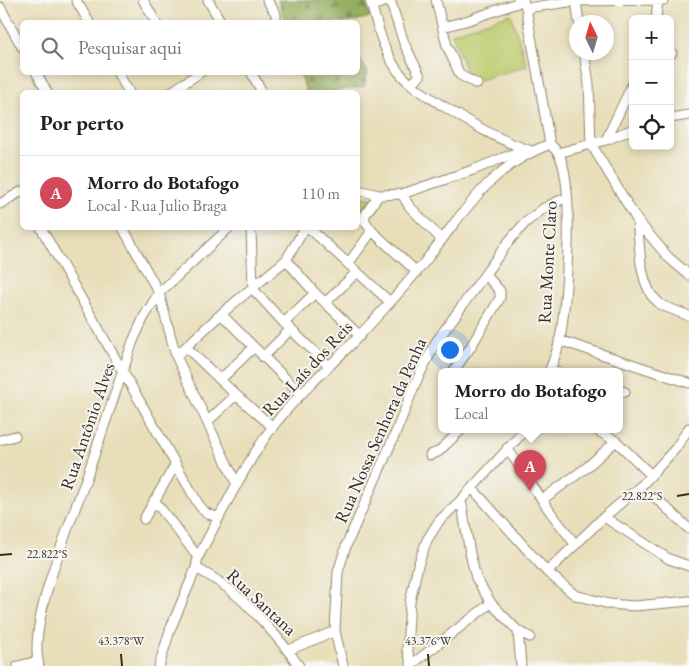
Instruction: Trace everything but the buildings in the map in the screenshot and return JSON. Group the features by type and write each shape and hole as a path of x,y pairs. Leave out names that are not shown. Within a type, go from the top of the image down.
{"street":[{"path":"76,0 88,20"},
{"path":"143,0 155,20"},
{"path":"208,0 220,20"},
{"path":"267,0 274,9 276,20"},
{"path":"411,84 420,76 404,43 390,0 371,3 382,41 389,57 411,84 485,131 528,150"},
{"path":"436,0 447,46 460,75 477,84"},
{"path":"443,26 469,20 516,3 518,0"},
{"path":"656,15 658,0"},
{"path":"629,131 606,140 558,153 550,144 524,4 576,1 664,0"},
{"path":"576,1 579,15"},
{"path":"0,7 20,44"},
{"path":"585,60 589,84 591,144 637,220 668,257 689,275"},
{"path":"38,75 46,90"},
{"path":"119,75 127,90"},
{"path":"253,75 261,90"},
{"path":"172,90 188,76"},
{"path":"606,140 629,91"},
{"path":"674,117 689,115"},
{"name":"Rua Laís dos Reis","path":"159,666 170,630 196,568 198,557 237,485 273,426 301,394 360,336 417,272 496,174 528,150 550,144"},
{"path":"360,190 379,195 402,194 528,150"},
{"name":"Rua Monte Claro","path":"551,368 559,340 566,280 567,197 564,171 558,153"},
{"path":"0,204 20,193"},
{"path":"402,194 409,206 442,240"},
{"path":"379,195 364,217 372,231 417,272"},
{"name":"Rua Nossa Senhora da Penha","path":"343,666 335,631 338,572 346,546 427,358 451,321 509,241 525,223 544,208 567,197"},
{"path":"637,220 645,281 651,294 661,305 689,316"},
{"path":"43,230 199,505 206,513 219,518"},
{"path":"124,230 159,293 176,356 237,485"},
{"name":"Rua Antônio Alves","path":"38,664 40,620 52,576 133,341 144,317 159,293 227,230"},
{"path":"251,230 253,289 329,366"},
{"path":"176,356 221,314 286,260 304,230"},
{"path":"311,230 390,302"},
{"path":"348,264 372,231"},
{"path":"286,260 315,294 360,336"},
{"path":"326,303 357,272"},
{"path":"456,368 500,298 500,291 484,274"},
{"path":"263,357 315,294"},
{"path":"221,314 301,394"},
{"path":"559,340 689,384"},
{"path":"186,347 236,395 273,426"},
{"path":"220,380 253,348"},
{"path":"207,422 236,395"},
{"path":"547,572 604,517 642,485 675,449 689,428"},
{"path":"430,455 438,452 458,433"},
{"path":"491,602 411,665 407,649 410,602 418,565 427,540 439,521 461,500 522,433"},
{"path":"601,433 616,441 650,475"},
{"path":"0,440 16,436"},
{"path":"543,499 586,468 616,441"},
{"path":"508,448 551,513 575,544"},
{"path":"144,519 175,465"},
{"path":"472,488 547,572 575,595 609,604 635,606 689,601"},
{"path":"655,497 689,529"},
{"path":"154,500 198,557"},
{"path":"461,500 476,578 491,602 518,631 530,637"},
{"path":"604,517 669,559 689,566"},
{"name":"Rua Santana","path":"196,568 230,590 248,606 289,650 300,666"},
{"path":"289,650 335,631"},
{"path":"518,631 521,666"},
{"path":"18,666 38,664"}],"green space":[{"path":"278,0 365,0 370,17 359,20 284,20"},
{"path":"511,14 527,66 470,83 452,33"},
{"path":"360,58 368,72 364,87 341,90 305,90 301,75 360,75"},
{"path":"360,196 375,199 360,217"}],"place":[{"name":"Morro do Botafogo","path":"530,491"}]}
